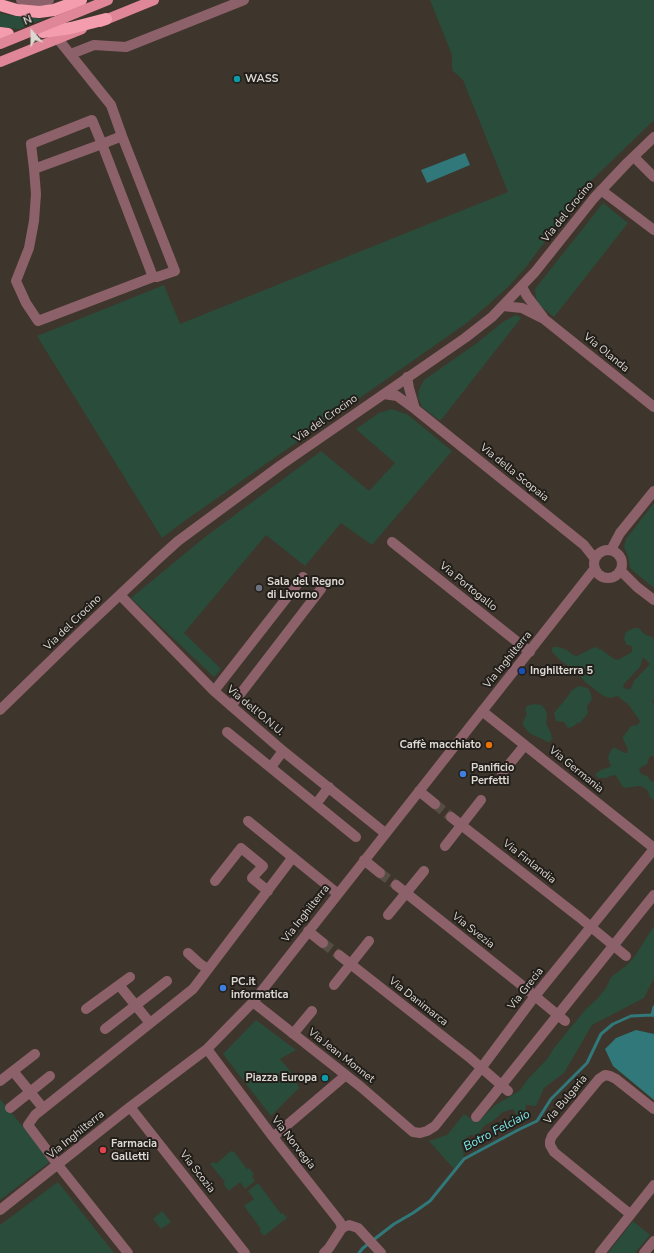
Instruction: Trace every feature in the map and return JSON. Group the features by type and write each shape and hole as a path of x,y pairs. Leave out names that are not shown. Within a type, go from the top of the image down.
{"highway":[{"path":"0,5 17,10 39,12 54,10 81,0"},
{"path":"43,32 70,28 106,19"}],"main road":[{"path":"0,44 108,0"},
{"path":"0,62 154,0"}],"street":[{"path":"22,0 28,2 49,0"},
{"path":"71,54 94,45 126,47 244,0"},
{"path":"58,39 111,105 175,271 153,277 38,322 26,303 16,281 29,248 36,194 31,144 92,120 153,277"},
{"path":"34,169 122,136"},
{"name":"Via del Crocino","path":"0,710 178,541 281,465 465,338 492,317 536,272 601,190 654,137"},
{"path":"634,156 654,177"},
{"path":"601,190 654,230"},
{"name":"Via Olanda","path":"522,286 527,296 544,319"},
{"name":"Via Olanda","path":"503,306 522,308 544,319 654,407"},
{"path":"407,378 415,409"},
{"name":"Via della Scopaia","path":"384,394 396,396 415,409 579,541 604,557"},
{"name":"Via Inghilterra","path":"0,1210 130,1107 207,1049 253,1002 418,790 583,585 620,533 654,491"},
{"name":"Via Portogallo","path":"392,542 530,652"},
{"path":"583,585 618,574 623,564 622,560 604,557 599,575 603,578"},
{"path":"618,574 654,600"},
{"path":"214,691 303,577"},
{"path":"231,706 321,589"},
{"name":"Via dell'O.N.U.","path":"120,595 214,691 283,751 386,833"},
{"name":"Via Germania","path":"482,710 654,849"},
{"path":"227,732 356,837"},
{"path":"502,773 525,745"},
{"path":"271,767 283,751"},
{"path":"316,804 329,787"},
{"path":"418,790 435,804"},
{"path":"445,846 481,800"},
{"name":"Via Finlandia","path":"451,817 591,926 626,956"},
{"path":"248,821 338,894"},
{"path":"215,881 241,848 263,866 252,878 268,891"},
{"name":"Via Grecia","path":"413,1132 420,1134 435,1126 482,1067 535,996 654,849"},
{"path":"128,1253 28,1125 35,1115 43,1108 193,989 293,857"},
{"path":"364,860 380,873"},
{"path":"388,915 424,871"},
{"name":"Via Svezia","path":"396,885 562,1018"},
{"path":"476,1116 505,1088 562,1018 613,946 654,895"},
{"path":"308,931 323,943"},
{"path":"334,985 369,941"},
{"path":"188,953 208,969"},
{"name":"Via Danimarca","path":"339,955 482,1067 505,1088"},
{"path":"86,1009 130,977"},
{"path":"105,1029 167,981"},
{"path":"119,984 150,1023"},
{"name":"Via Jean Monnet","path":"253,1002 361,1087 413,1132"},
{"path":"293,1034 312,1011"},
{"name":"Via Norvegia","path":"207,1049 273,1137 340,1222 342,1228"},
{"path":"0,1081 35,1054"},
{"path":"13,1071 43,1108"},
{"path":"273,1137 346,1075"},
{"path":"10,1108 50,1076"},
{"name":"Via Bulgaria","path":"630,1214 554,1152 550,1145 550,1141 552,1136 594,1084 604,1076 610,1076 616,1079 654,1109"},
{"name":"Via Scozia","path":"130,1107 245,1253"},
{"path":"600,1253 654,1185"},
{"path":"324,1253 342,1228 349,1225 358,1228 379,1251"},
{"path":"644,1253 654,1241"}],"green space":[{"path":"430,0 654,0 654,120 592,180 526,267 508,287 468,322 162,538 37,336 164,285 180,324 508,192 463,80 453,71 452,55"},
{"path":"0,13 43,19 19,29 0,27"},
{"path":"603,203 628,223 554,317 540,306 536,298 535,289"},
{"path":"516,315 521,318 441,420 422,407 418,397 419,390 424,380 477,343 504,321"},
{"path":"392,409 408,415 452,451 372,545 341,523 305,566 266,535 184,633 221,669 214,677 131,598 205,537 321,451 369,491 395,463 356,429 379,413"},
{"path":"654,503 654,588 630,568 628,556 624,547 626,539"},
{"path":"634,628 638,628 654,640 654,699 652,702 654,703 654,756 650,756 647,764 639,770 641,774 647,776 654,782 654,800 650,797 648,791 643,787 639,786 625,788 615,775 606,778 599,778 596,776 595,774 601,770 611,766 608,758 613,748 627,753 628,749 623,737 631,726 638,725 640,721 628,704 618,696 610,698 602,695 585,682 577,672 560,660 552,651 552,648 559,647 577,656 595,647 618,660 632,652 632,646 627,645 624,639 626,632","holes":["643,657 650,664 634,681 630,690 624,688 624,684 640,667"]},
{"path":"579,686 588,688 592,699 587,706 588,713 580,723 578,722 574,726 568,728 564,722 556,721 554,713 571,691"},
{"path":"534,704 541,705 545,709 547,714 546,724 552,738 550,742 529,733 523,725 527,714 525,710 527,706"},
{"path":"654,926 654,978 644,998 592,1025 564,1073 544,1088 536,1106 526,1105 525,1113 528,1120 519,1124 518,1117 513,1109 503,1112 484,1126 478,1135 470,1135 461,1143 464,1156 454,1169 429,1141 447,1135 464,1114 477,1123 494,1106 519,1091 548,1058 554,1048 586,1009 606,988 611,977 627,965 635,956"},
{"path":"256,1020 296,1050 280,1059 291,1072 299,1088 271,1116 223,1054"},
{"path":"0,1099 51,1161 0,1200"},
{"path":"231,1151 234,1152 247,1169 249,1168 254,1174 252,1176 255,1181 245,1189 240,1182 229,1191 223,1184 225,1182 210,1164 214,1162 216,1164"},
{"path":"58,1182 114,1253 0,1253 0,1225"},
{"path":"258,1183 281,1214 283,1213 287,1218 264,1236 259,1230 261,1229 244,1206 254,1199 248,1191"},
{"path":"162,1211 171,1222 161,1229 153,1219"},
{"path":"633,1221 650,1235 635,1253 608,1253"}],"water":[{"path":"465,153 470,165 427,183 421,170"},
{"path":"636,1030 654,1034 654,1100 613,1066 605,1049 616,1038"}],"waterway":[{"path":"652,1015 654,1007"},
{"name":"Botro Felciaio","path":"359,1253 363,1248 394,1224 430,1201 464,1159 537,1121 551,1099 587,1063 601,1034 613,1024 631,1016 654,1016"}],"tunnel":[{"path":"435,804 451,817"},
{"path":"380,873 396,885"},
{"path":"323,943 339,955"}],"place":[{"name":"WASS","path":"237,79"},
{"name":"Sala del Regno di Livorno","path":"259,588"},
{"name":"Inghilterra 5","path":"522,671"},
{"name":"Caffè macchiato","path":"489,745"},
{"name":"Panificio Perfetti","path":"463,774"},
{"name":"PC.it informatica","path":"223,988"},
{"name":"Piazza Europa","path":"325,1078"},
{"name":"Farmacia Galletti","path":"103,1150"}]}
